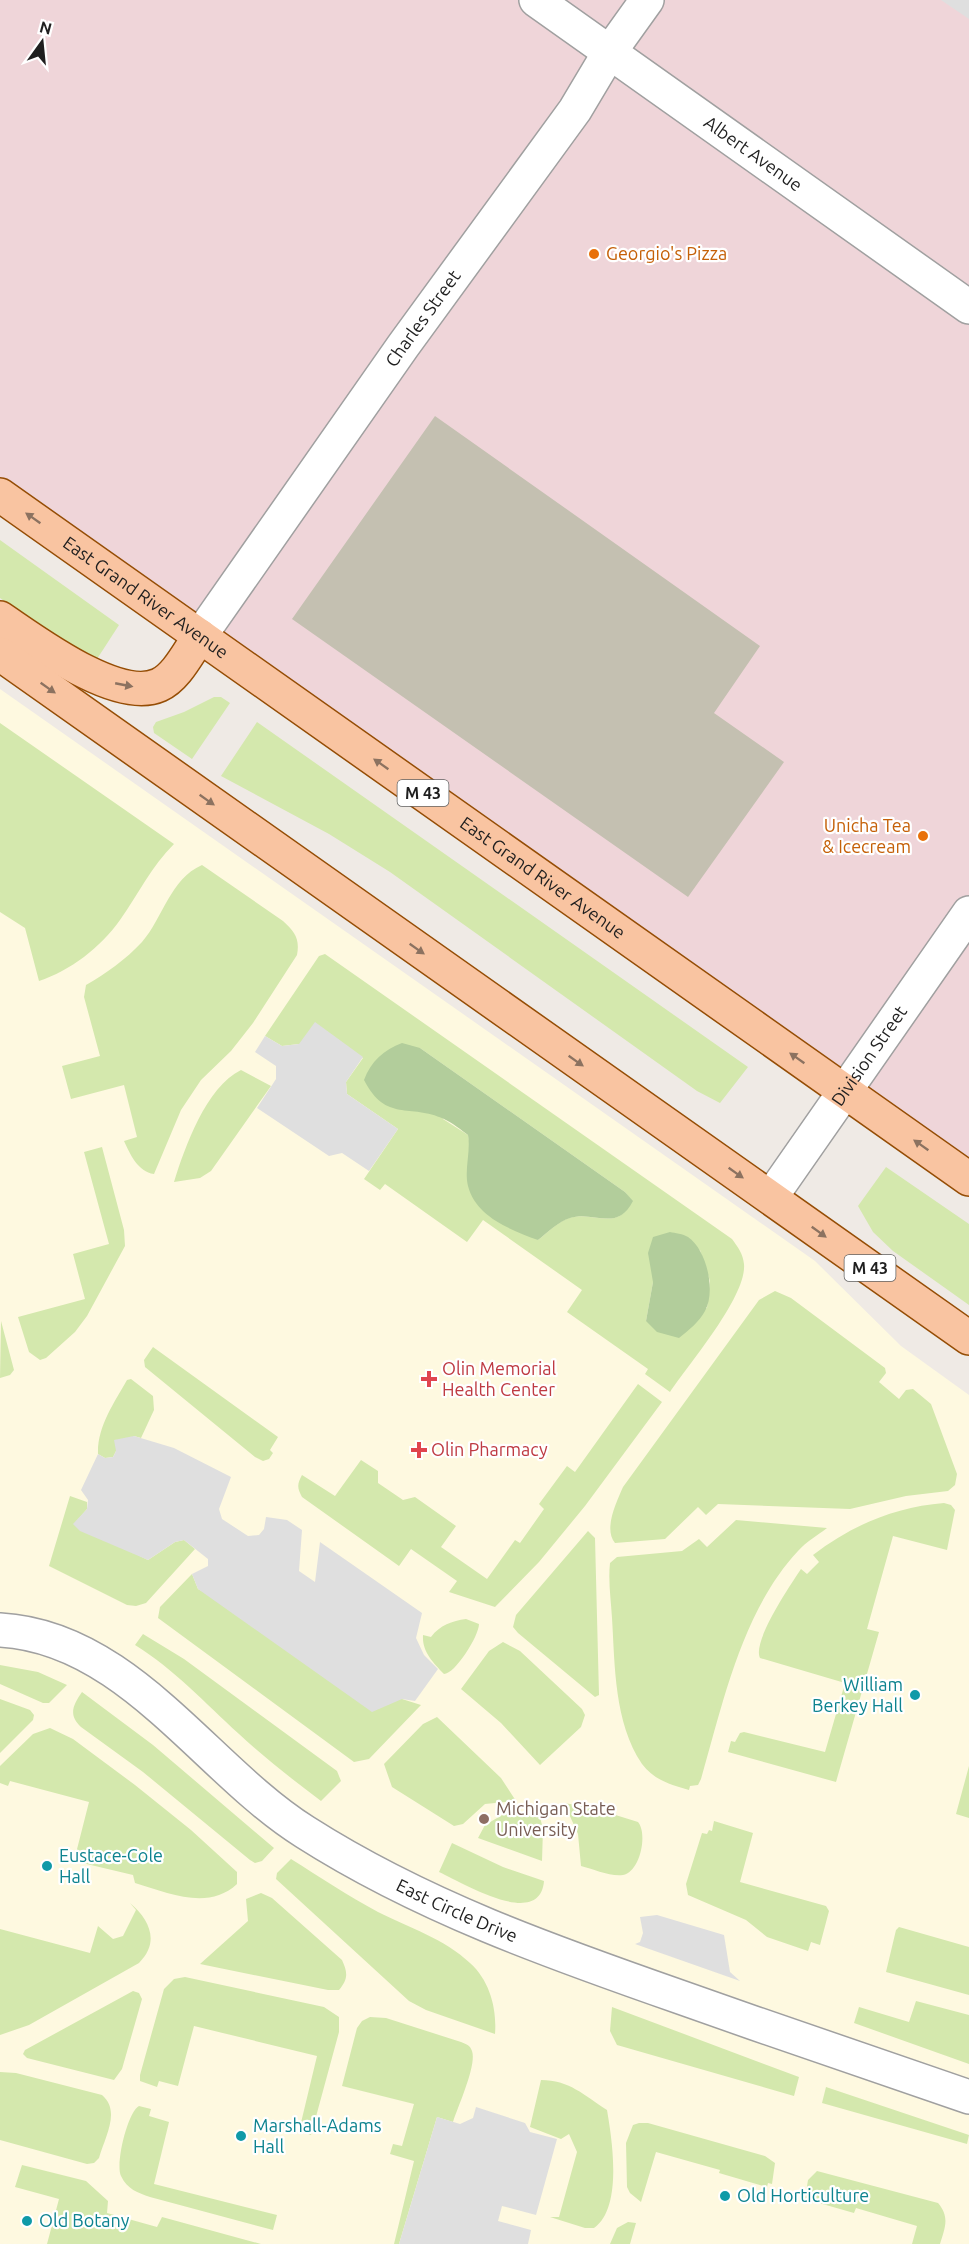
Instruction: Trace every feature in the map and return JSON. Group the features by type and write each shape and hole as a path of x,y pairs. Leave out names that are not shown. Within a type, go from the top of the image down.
{"main road":[{"name":"East Grand River Avenue","path":"0,495 969,1179"},
{"path":"0,618 66,662 95,677 141,688 157,687 167,681 200,636"},
{"name":"M 43","path":"0,654 969,1338"}],"street":[{"name":"Albert Avenue","path":"536,0 969,307"},
{"name":"Charles Street","path":"200,636 390,365 575,110 609,53 647,0"},
{"name":"Division Street","path":"771,1197 969,913"},
{"name":"East Circle Drive","path":"0,1630 58,1643 120,1676 146,1694 257,1794 303,1831 388,1880 483,1924 561,1955 969,2097"}],"shaded area":[{"path":"0,0 969,0 969,1165 0,483"},
{"path":"941,0 969,0 969,19"},
{"path":"435,416 760,646 714,713 784,762 688,897 292,619"},
{"name":"Michigan State University","path":"0,689 815,1261 901,1346 969,1395 969,2244 0,2244"},
{"path":"315,1022 363,1057 346,1082 347,1094 398,1129 369,1171 342,1153 329,1156 257,1108 276,1079 276,1066 255,1052 265,1036 282,1046 299,1044"},
{"path":"134,1436 174,1448 231,1477 219,1509 222,1519 248,1536 259,1535 264,1529 266,1517 287,1520 302,1530 299,1571 315,1582 320,1542 422,1613 416,1638 424,1655 438,1669 415,1701 402,1699 372,1712 198,1589 192,1574 208,1566 208,1559 184,1540 175,1542 148,1560 80,1531 73,1524 87,1509 88,1500 81,1490 98,1454 105,1458 113,1457 116,1451 114,1440"},
{"path":"657,1915 724,1935 730,1972 740,1981 635,1944 640,1942 643,1933 640,1917"},
{"path":"476,2107 525,2123 530,2132 557,2139 536,2215 502,2206 498,2221 531,2230 528,2244 399,2244 437,2117 460,2124 473,2118"}],"green space":[{"path":"0,540 119,625 97,659 68,647 0,598"},
{"path":"214,697 221,697 230,703 192,759 154,733 153,727 156,722 184,712"},
{"path":"257,722 748,1067 720,1103 697,1091 390,872 329,834 221,776"},
{"path":"0,723 174,844 104,940 84,957 62,971 39,981 25,928 0,912"},
{"path":"202,865 283,921 296,936 297,955 253,1023 231,1051 201,1080 181,1110 154,1174 148,1173 139,1166 124,1141 137,1137 124,1085 71,1099 62,1066 100,1056 84,997 86,985 115,966 142,942 174,889 191,871"},
{"path":"325,954 732,1239 744,1264 736,1294 715,1330 670,1392 645,1374 648,1369 567,1312 582,1290 483,1220 467,1242 385,1184 380,1190 364,1179 398,1129 347,1094 346,1082 363,1058 299,1044 282,1046 265,1036 319,956","holes":["420,1048 625,1192 632,1201 626,1211 612,1218 587,1216 569,1218 557,1224 538,1240 470,1146 468,1135 443,1119","700,1250 710,1281 707,1308 646,1321 653,1282"]},
{"path":"402,1043 420,1048 625,1192 633,1201 627,1211 612,1218 579,1216 570,1218 557,1224 538,1240 496,1221 479,1206 468,1186 468,1135 432,1114 390,1107 372,1093 364,1080 370,1067 379,1057"},
{"path":"241,1070 271,1086 211,1171 200,1178 174,1182 198,1119 217,1090"},
{"path":"102,1147 124,1230 125,1246 87,1316 75,1332 46,1358 40,1360 29,1352 18,1317 85,1299 73,1254 109,1244 84,1152"},
{"path":"886,1167 969,1224 969,1305 893,1251 873,1232 858,1206"},
{"path":"670,1232 686,1236 695,1243 708,1271 710,1293 705,1311 697,1322 679,1338 657,1332 646,1321 653,1282 648,1253 653,1237"},
{"path":"775,1291 791,1298 885,1368 886,1373 879,1382 899,1399 906,1390 913,1389 931,1404 957,1474 955,1485 948,1491 906,1496 850,1509 718,1504 706,1515 698,1507 665,1539 615,1543 610,1530 611,1523 623,1487 759,1300"},
{"path":"1,1321 14,1370 10,1375 0,1378"},
{"path":"153,1347 278,1437 270,1450 273,1453 269,1459 263,1461 255,1457 145,1367 144,1360"},
{"path":"131,1379 153,1396 154,1410 141,1438 134,1436 116,1451 113,1457 105,1458 98,1454 100,1434 112,1406 127,1380"},
{"path":"638,1384 662,1402 585,1506 539,1562 495,1607 449,1592 457,1581 411,1549 399,1566 302,1497 299,1491 298,1484 302,1475 335,1496 361,1460 378,1471 378,1483 403,1500 415,1497 456,1526 441,1547 487,1579 515,1540 520,1543 544,1509 539,1504 567,1466 575,1472"},
{"path":"70,1496 87,1502 87,1509 74,1524 148,1560 175,1542 184,1540 195,1549 146,1603 136,1606 127,1605 49,1566"},
{"path":"944,1503 951,1505 955,1510 947,1550 893,1536 867,1629 879,1632 836,1782 728,1752 731,1741 735,1742 740,1733 744,1732 825,1752 845,1683 760,1658 761,1640 766,1628 801,1569 807,1574 819,1562 813,1555 828,1544 859,1526 891,1513"},
{"path":"736,1520 827,1528 798,1551 762,1601 737,1659 701,1779 698,1785 690,1786 689,1790 663,1781 647,1770 633,1748 626,1730 615,1674 609,1584 610,1563 617,1557 682,1551 699,1539 707,1547"},
{"path":"588,1531 595,1538 599,1695 595,1697 513,1627 516,1615"},
{"path":"192,1574 198,1589 402,1699 421,1705 369,1759 354,1762 158,1618 160,1607"},
{"path":"466,1619 479,1624 478,1630 466,1654 454,1668 444,1674 426,1652 423,1635 431,1637 447,1624"},
{"path":"143,1634 184,1659 337,1771 341,1781 321,1801 259,1752 177,1676 135,1645"},
{"path":"503,1642 520,1651 582,1709 585,1715 581,1727 540,1765 501,1723 461,1689 489,1651"},
{"path":"0,1665 38,1672 67,1685 49,1703 43,1703 0,1684"},
{"path":"82,1692 153,1745 274,1848 262,1861 255,1863 250,1860 143,1772 81,1727 74,1718 73,1710"},
{"path":"0,1699 30,1710 34,1715 33,1720 0,1753"},
{"path":"437,1717 501,1778 516,1801 485,1804 463,1824 454,1826 392,1787 384,1764 423,1724"},
{"path":"50,1728 73,1739 191,1830 237,1872 237,1884 214,1897 188,1897 135,1883 133,1875 74,1861 89,1802 10,1781 8,1786 0,1783 0,1766 33,1734"},
{"path":"969,1766 969,1818 956,1814"},
{"path":"564,1803 593,1808 638,1822 641,1828 642,1843 641,1852 634,1867 623,1875 613,1875 581,1866 578,1834"},
{"path":"504,1814 540,1817 543,1829 542,1861 478,1838 485,1825"},
{"path":"714,1821 753,1833 740,1882 826,1906 829,1911 820,1945 811,1942 808,1951 767,1937 746,1920 688,1895 686,1884 702,1833 707,1834 709,1830 712,1831"},
{"path":"452,1843 503,1867 544,1881 539,1895 529,1902 515,1903 482,1893 439,1872"},
{"path":"291,1859 367,1906 438,1940 470,1963 483,1978 491,1996 495,2015 495,2034 426,2010 409,2001 276,1879 277,1873"},
{"path":"261,1893 272,1898 342,1960 346,1976 339,1990 328,1990 200,1964 248,1921 246,1899"},
{"path":"130,1903 143,1917 150,1932 149,1947 139,1963 29,2025 0,2035 0,1929 90,1953 98,1926 113,1939 123,1936 136,1910"},
{"path":"899,1927 969,1947 969,1995 886,1972 896,1930"},
{"path":"185,1977 324,2007 339,2017 339,2032 311,2135 299,2131 317,2056 194,2026 178,2086 159,2081 157,2087 140,2081 164,1989 174,1979"},
{"path":"133,1991 139,1993 142,1999 122,2069 114,2080 27,2058 23,2054 25,2050"},
{"path":"916,2001 969,2015 969,2064 854,2023 859,2007 909,2022"},
{"path":"612,2007 799,2077 794,2096 617,2045 610,2031"},
{"path":"370,2017 386,2018 463,2043 470,2047 473,2057 470,2075 453,2122 437,2117 399,2244 394,2244 414,2161 390,2154 393,2144 402,2146 414,2104 342,2086 357,2028 362,2021"},
{"path":"0,2072 16,2073 102,2095 108,2101 111,2116 99,2158 94,2163 87,2164 0,2140"},
{"path":"541,2080 568,2086 607,2110 613,2155 612,2190 603,2218 594,2228 585,2228 550,2217 559,2217 577,2152 569,2134 561,2139 530,2127"},
{"path":"826,2087 969,2135 967,2144 822,2103"},
{"path":"139,2106 151,2109 149,2116 169,2122 154,2184 277,2215 273,2230 150,2197 130,2187 121,2176 121,2150 131,2117"},
{"path":"648,2123 765,2156 775,2163 772,2184 768,2183 767,2187 719,2173 720,2170 656,2152 641,2202 630,2193 627,2187 626,2143 633,2125"},
{"path":"22,2165 86,2181 108,2201 107,2213 157,2227 162,2217 261,2244 47,2244 59,2199 15,2187"},
{"path":"817,2171 938,2203 945,2218 945,2228 940,2244 912,2244 917,2226 856,2208 854,2213 805,2199 808,2180"},
{"path":"628,2222 636,2223 630,2244 610,2244 617,2228"}],"place":[{"name":"Georgio's Pizza","path":"594,254"},
{"name":"Unicha Tea & Icecream","path":"923,836"},
{"name":"Olin Memorial Health Center","path":"429,1379"},
{"name":"Olin Pharmacy","path":"419,1450"},
{"name":"William Berkey Hall","path":"915,1695"},
{"name":"Michigan State University","path":"484,1819"},
{"name":"Eustace-Cole Hall","path":"47,1866"},
{"name":"Marshall-Adams Hall","path":"241,2136"},
{"name":"Old Horticulture","path":"725,2196"},
{"name":"Old Botany","path":"27,2221"}]}
